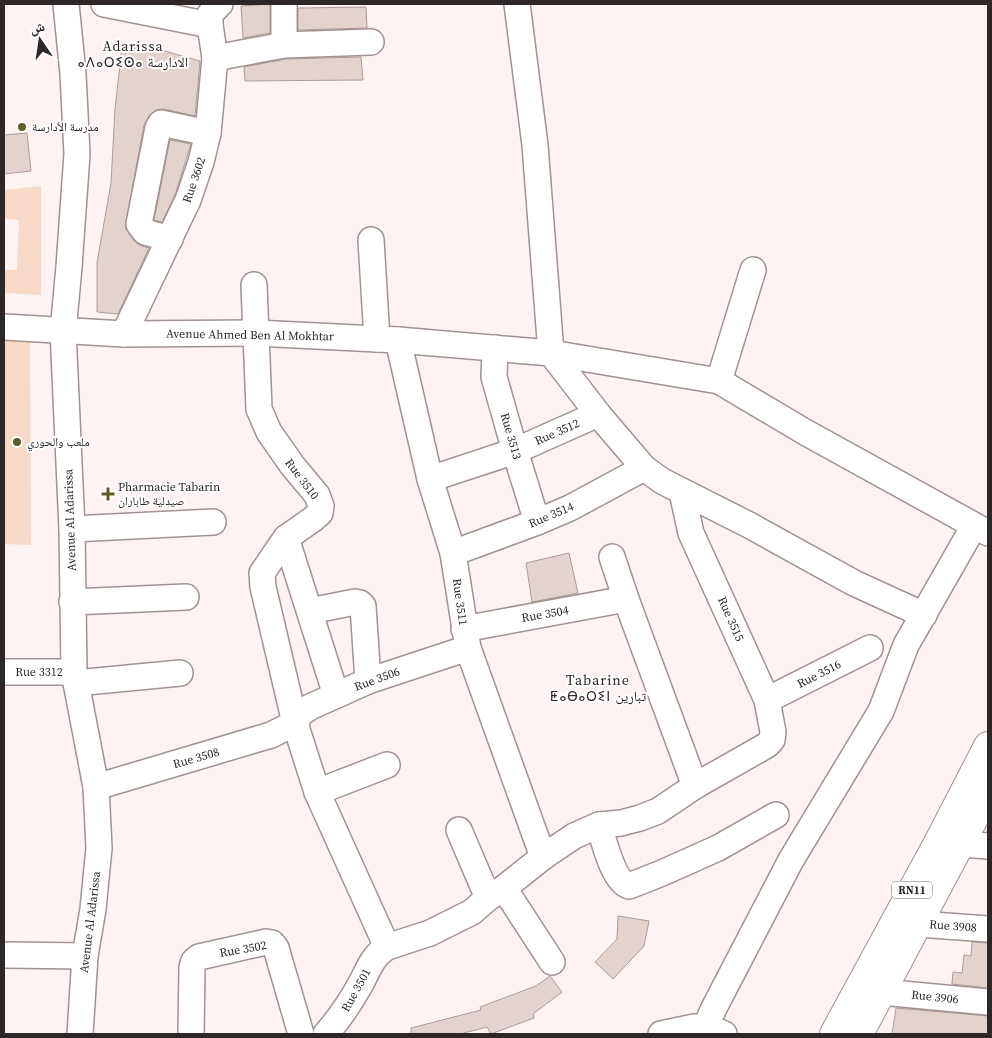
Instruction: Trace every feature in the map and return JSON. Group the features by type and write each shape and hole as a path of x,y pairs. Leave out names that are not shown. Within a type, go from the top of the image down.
{"main road":[{"name":"RN11","path":"834,1034 939,841 988,746"},
{"name":"RN11","path":"858,1034 988,792"}],"street":[{"name":"Avenue Al Adarissa","path":"66,4 78,154 70,267 63,331 72,529 72,602 75,678 96,787 99,848 85,956 80,1034"},
{"path":"104,4 213,14"},
{"path":"284,4 284,45"},
{"path":"517,4 535,145 551,354 598,414 644,468 662,481 749,525 854,583 924,615"},
{"name":"Rue 3602","path":"124,334 188,200 201,162 208,133 215,58 213,14"},
{"path":"215,58 284,45 370,42"},
{"path":"170,239 145,232 139,224 158,128 161,124 208,133"},
{"name":"Rue 3511","path":"371,240 387,339 453,553 466,638 544,857"},
{"path":"661,1034 694,1027 714,1031 791,860 881,711 906,645 981,529 804,432 719,381 753,270"},
{"name":"Rue 3510","path":"254,285 259,409 269,432 292,465 317,494 321,506 320,513 286,538 264,570 262,578 295,723 317,792 387,947"},
{"name":"Avenue Ahmed Ben Al Mokhtar","path":"4,327 124,334 255,333 387,339 551,354 719,381"},
{"name":"Rue 3513","path":"495,348 494,377 514,451 537,522"},
{"name":"Rue 3512","path":"430,479 514,451 598,414"},
{"name":"Rue 3514","path":"453,553 570,508 644,468"},
{"name":"Rue 3515","path":"682,492 691,533 768,700 773,732 772,740 767,745 695,786"},
{"path":"72,529 213,522"},
{"path":"286,538 336,695"},
{"path":"387,947 412,940 472,912 574,836 599,826 621,823 658,811 695,786 612,557"},
{"path":"72,602 186,597"},
{"name":"Rue 3504","path":"466,638 626,599"},
{"path":"310,611 355,602 363,606 368,681"},
{"name":"Rue 3506","path":"295,723 301,713 310,707 466,638"},
{"name":"Rue 3516","path":"768,700 870,648"},
{"name":"Rue 3312","path":"4,672 75,678 180,673"},
{"name":"Rue 3508","path":"96,787 247,743 271,735 295,723"},
{"path":"317,792 387,765"},
{"path":"599,826 614,870 622,882 630,886 718,848 776,815"},
{"path":"459,830 496,893 552,962"},
{"path":"961,844 988,846"},
{"name":"Rue 3908","path":"918,924 988,929"},
{"name":"Rue 3502","path":"191,1034 192,967 194,961 199,957 266,942 272,943 276,948 301,1034"},
{"name":"Rue 3501","path":"326,1034 342,1015 370,964 387,947"},
{"path":"4,955 85,956"},
{"name":"Rue 3906","path":"881,992 988,1002"}],"shaded area":[{"path":"41,186 41,295 4,293 4,270 17,270 19,220 4,219 4,190"},
{"name":"ملعب والحوري","path":"4,339 30,340 31,545 4,544"}],"building":[{"path":"270,4 270,33 243,38 241,6"},
{"path":"366,7 367,28 298,30 298,8"},
{"path":"122,47 165,51 200,61 195,116 164,109 156,110 149,116 144,125 125,227 134,241 141,246 149,248 118,314 97,312 97,263 111,183 115,109"},
{"path":"361,57 363,80 245,81 244,67 286,59"},
{"path":"27,133 31,171 4,174 4,135"},
{"path":"170,140 191,144 175,195 162,222 154,220"},
{"path":"569,553 578,593 532,602 526,563"},
{"path":"618,916 649,921 644,946 613,979 595,962 617,939"},
{"path":"972,942 988,943 988,988 952,984 953,972 962,973 964,955 971,956"},
{"path":"550,976 562,992 533,1014 534,1018 491,1034 487,1027 460,1034 411,1034 411,1028 481,1010 480,1007 536,986"},
{"path":"896,1008 988,1016 988,1034 892,1034"}],"place":[{"name":"مدرسة الأدارسة","path":"22,127"},
{"name":"ملعب والحوري","path":"17,442"},
{"name":"Pharmacie Tabarin صيدلية طاباران","path":"108,494"}],"district":[{"name":"Adarissa ⴰⴷⴰⵔⵉⵙⴰ الادارسة","path":"133,54"},
{"name":"Tabarine ⵟⴰⴱⴰⵔⵉⵏ تبارين","path":"598,688"}]}
